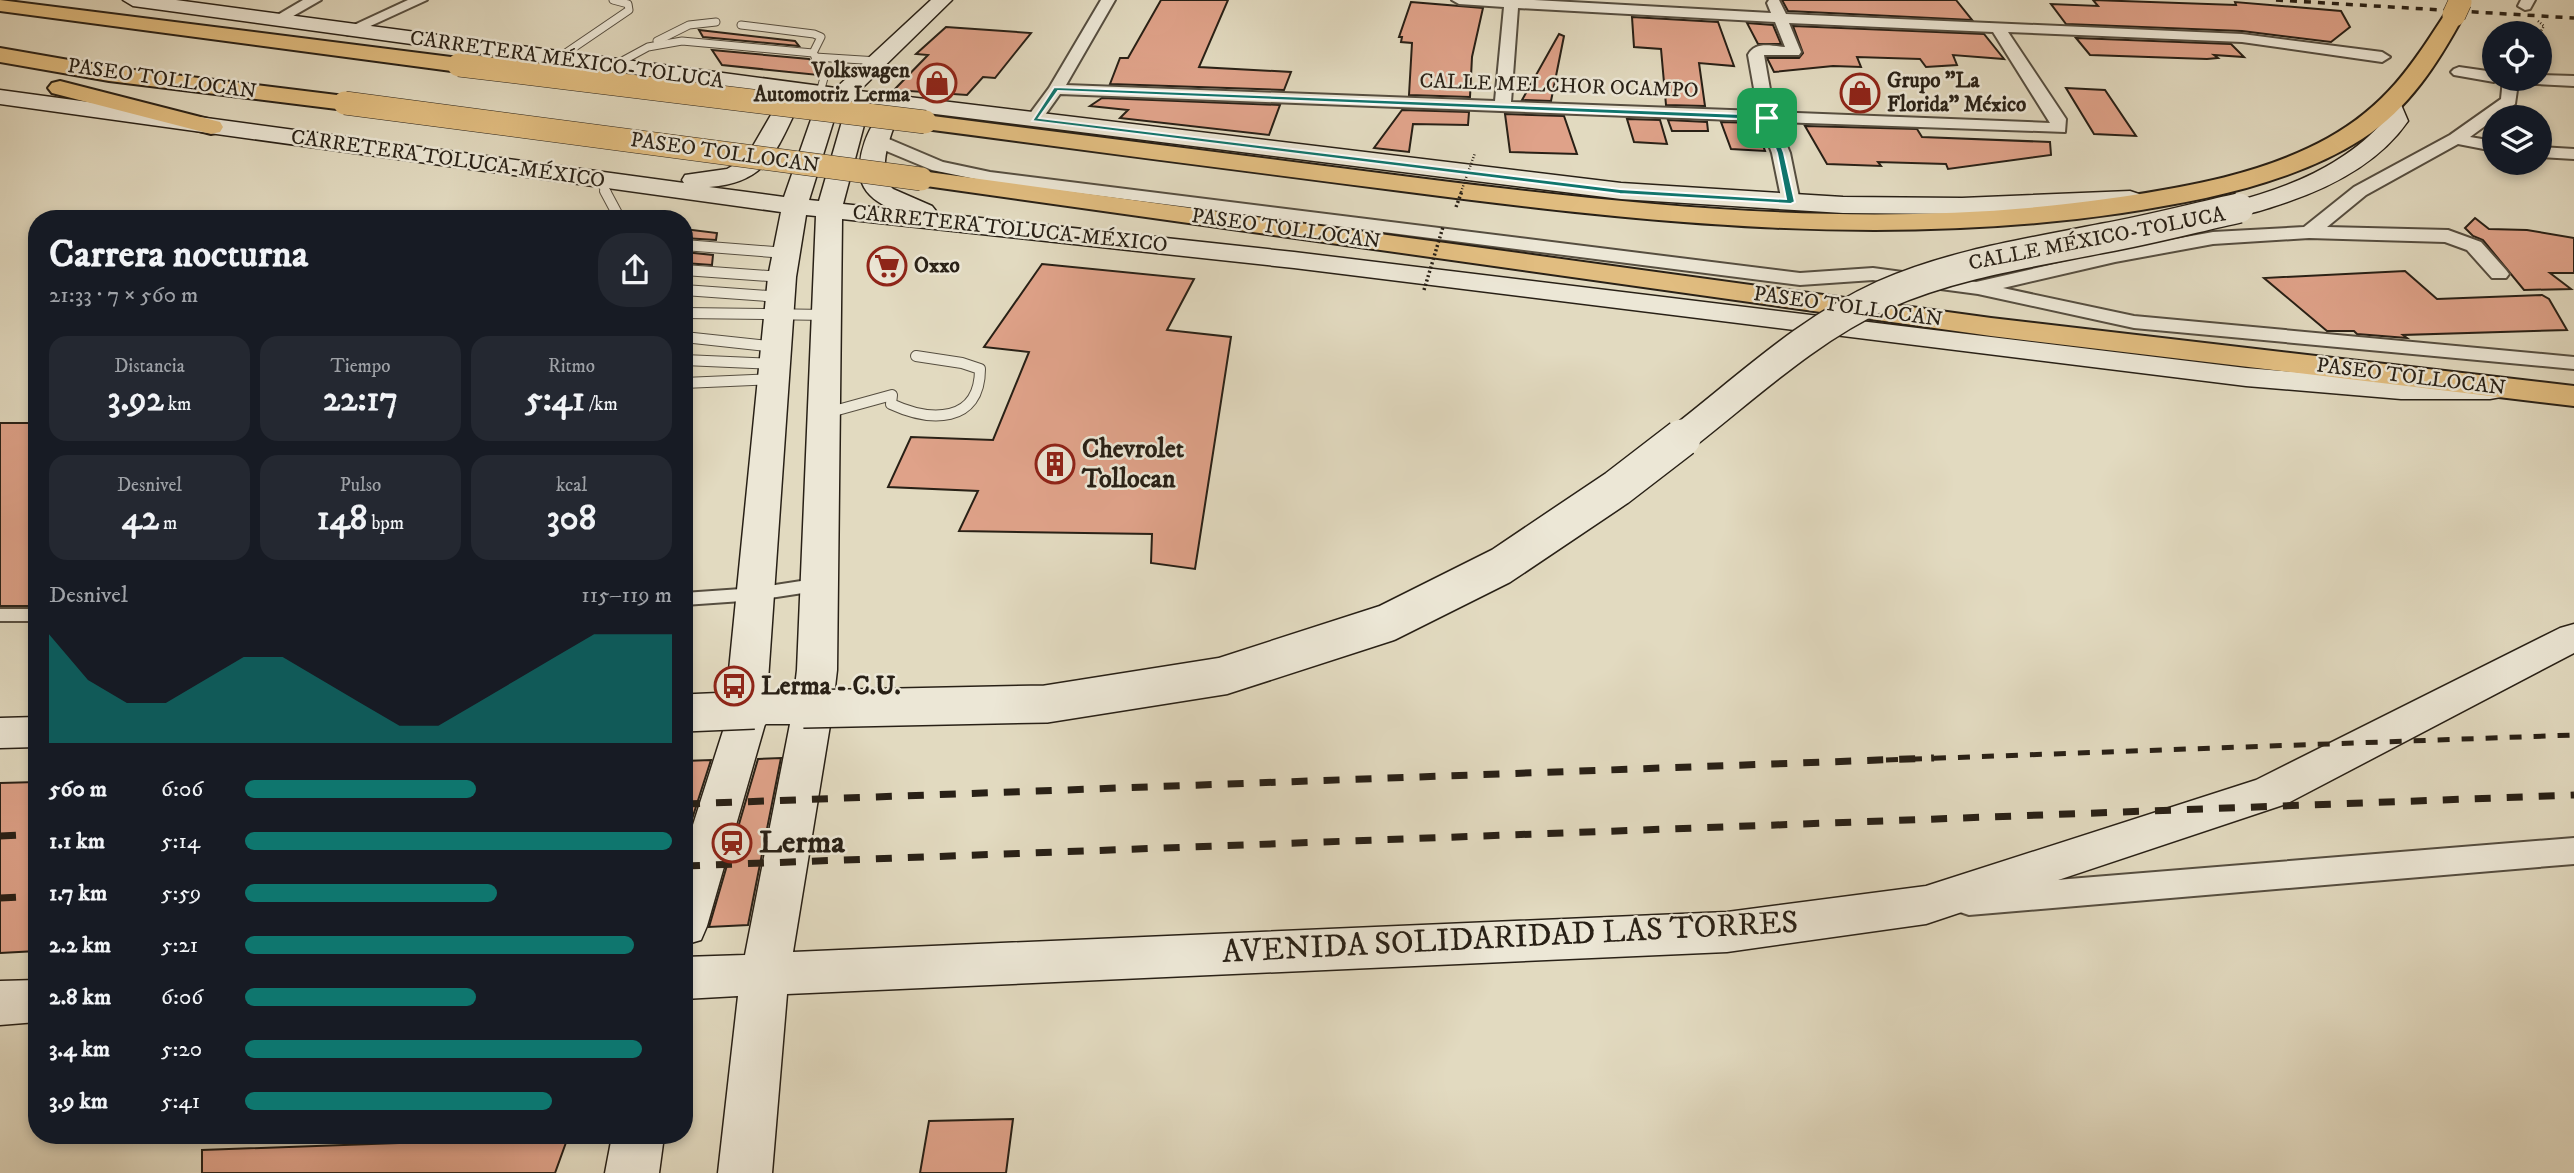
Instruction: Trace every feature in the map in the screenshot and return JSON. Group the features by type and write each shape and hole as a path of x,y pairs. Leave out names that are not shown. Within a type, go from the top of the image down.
{"highway":[{"path":"113,0 139,2"},
{"name":"PASEO TOLLOCAN","path":"0,5 458,65 928,114 1618,211 1739,221 1861,224 1979,221 2087,210 2183,194 2238,181 2298,161 2353,134 2391,105 2428,63 2459,6"},
{"name":"PASEO TOLLOCAN","path":"0,55 109,74 921,179 1992,327 2574,396"},
{"path":"0,64 109,74"},
{"path":"0,73 211,127"}],"main road":[{"path":"693,897 744,731 779,319 798,189 825,111 942,0"},
{"name":"CARRETERA MÉXICO-TOLUCA","path":"139,2 844,95 928,114 1034,119 1620,191 1791,202 1962,206 2076,202 2183,194"},
{"path":"608,181 708,180 734,176 752,168 758,163 786,108 783,95 766,86"},
{"path":"746,1173 765,975 817,670 827,315 847,243 829,209 857,110 844,95"},
{"name":"CARRETERA TOLUCA-MÉXICO","path":"0,97 795,206 1294,260 2022,351 2246,377 2401,390 2512,390"},
{"path":"693,713 1046,704 1223,676 1374,627 1501,566 1617,488 1726,405 1757,375 1833,323 1883,295 1975,264 2239,208 2293,191 2357,159 2383,139 2397,121 2391,105"},
{"path":"928,114 903,111 883,123 872,176 879,190 906,206 967,223"},
{"path":"847,243 899,230 967,223"},
{"name":"AVENIDA SOLIDARIDAD LAS TORRES","path":"693,978 1727,932 1926,905 2272,792 2574,637"},
{"path":"0,733 28,732"},
{"path":"0,1003 28,1002"},
{"path":"632,1173 637,1144"}],"street":[{"path":"276,20 314,0"},
{"path":"348,31 420,0"},
{"path":"1034,119 1056,89 1108,0"},
{"path":"1459,0 1780,18 2242,38 2382,57"},
{"path":"1773,0 1794,52 1758,50 1755,55 1767,118 1781,153 1791,202"},
{"path":"1503,107 1512,2"},
{"name":"CALLE MELCHOR OCAMPO","path":"1056,89 2059,128 2058,119 1997,27"},
{"path":"2459,72 2482,75"},
{"path":"2552,80 2574,81"},
{"path":"2309,232 2360,191 2456,139 2509,100 2510,91"},
{"path":"2456,139 2482,144"},
{"name":"CALLE MÉXICO-TOLUCA","path":"878,141 939,166 990,177 1800,279 1873,275 1976,288 2115,256 2213,238 2309,232 2448,236 2474,246 2499,274"},
{"path":"2552,153 2574,155"},
{"path":"1976,288 2134,323 2292,335 2574,363"},
{"path":"1926,905 2574,851"}],"lane":[{"path":"557,59 629,10 628,4 613,0"},
{"path":"613,66 689,25 716,22"},
{"path":"741,25 814,34 821,37 814,55"},
{"path":"648,47 696,41 878,61"},
{"path":"814,55 826,71 820,92"},
{"path":"608,181 617,210"},
{"path":"693,252 779,319"},
{"path":"693,275 779,319"},
{"path":"693,293 779,319"},
{"path":"693,314 779,319"},
{"path":"693,335 779,319 827,315"},
{"path":"693,356 779,319"},
{"path":"693,377 779,319"},
{"path":"823,414 892,396 891,404 920,415 952,415 967,408 981,379 980,369 962,363 916,356"},
{"path":"693,598 755,594 819,584"},
{"path":"0,615 28,615"}],"path":[{"path":"1455,207 1475,153"},
{"path":"1424,290 1443,227"}],"building":[{"path":"1161,0 1228,0 1199,67 1291,72 1284,90 1110,84 1120,58 1128,58"},
{"path":"1782,0 1956,0 1972,20 1788,11"},
{"path":"2093,0 2236,5 2235,2 2341,11 2350,27 2331,42 2242,31 2066,24 2051,4 2098,6"},
{"path":"1411,2 1483,8 1472,57 1470,97 1409,95 1412,43 1401,42 1402,37 1399,37"},
{"path":"1632,17 1718,22 1734,66 1699,63 1705,106 1666,105 1661,49 1634,47"},
{"path":"1747,23 1773,25 1781,44 1758,44"},
{"path":"1793,26 1984,34 2004,59 1953,55 1957,65 1926,67 1920,59 1857,57 1861,67 1833,66 1774,72 1767,58 1799,58 1803,53"},
{"path":"946,27 1031,33 995,78 983,77 967,95 894,90 928,55 916,54"},
{"path":"699,30 795,41 799,46 703,37"},
{"path":"1559,34 1564,36 1551,101 1522,100"},
{"path":"2076,38 2231,44 2244,57 2214,55 2218,58 2207,59 2090,55"},
{"path":"712,50 809,59 819,72 818,75 722,65"},
{"path":"2066,88 2105,90 2136,136 2094,134"},
{"path":"1102,98 1280,105 1269,135 1120,118 1128,110 1090,106"},
{"path":"1402,110 1469,112 1468,125 1413,124 1409,152 1374,148"},
{"path":"1505,114 1564,116 1577,154 1510,152"},
{"path":"1627,119 1660,120 1667,144 1634,142"},
{"path":"1668,120 1707,122 1708,131 1672,131"},
{"path":"1721,122 1755,123 1765,151 1731,149"},
{"path":"1805,126 1917,129 1922,137 2050,142 2051,155 1948,169 1946,164 1827,164"},
{"path":"2475,218 2489,229 2527,230 2574,238 2574,273 2550,273 2571,289 2524,290 2483,240 2473,236 2465,228"},
{"path":"693,230 717,233 716,240 693,239"},
{"path":"693,253 713,255 712,265 693,264"},
{"name":"Chevrolet Tollocan","path":"1042,264 1194,279 1167,330 1231,337 1195,569 1151,563 1152,534 959,531 978,491 888,487 911,437 993,440 1029,352 984,347"},
{"path":"2405,271 2437,299 2542,295 2549,299 2567,330 2403,335 2407,338 2357,334 2354,331 2327,331 2264,278"},
{"path":"0,423 28,423 28,606 0,606"},
{"path":"781,758 748,925 709,927 758,759"},
{"path":"711,760 693,816 693,761"},
{"path":"28,782 28,951 0,953 0,783"},
{"path":"1013,1119 1006,1173 920,1173 929,1121"},
{"path":"371,1144 565,1144 555,1173 202,1173 202,1150"}],"railway":[{"path":"2276,0 2574,18"},
{"path":"1886,760 2574,735"},
{"path":"693,804 1934,758"},
{"path":"693,866 2574,795"},
{"path":"0,836 28,834"},
{"path":"0,898 28,896"}],"place":[{"name":"Volkswagen Automotriz Lerma","path":"937,83"},
{"name":"Grupo \"La Florida\" México","path":"1860,93"},
{"name":"Oxxo","path":"887,266"},
{"name":"Chevrolet Tollocan","path":"1055,464"},
{"name":"Lerma - C.U.","path":"734,686"},
{"name":"Lerma","path":"732,843"}],"route":[{"path":"1056,89 1767,118 1781,153 1791,202 1620,191 1034,119 1056,89"}]}
